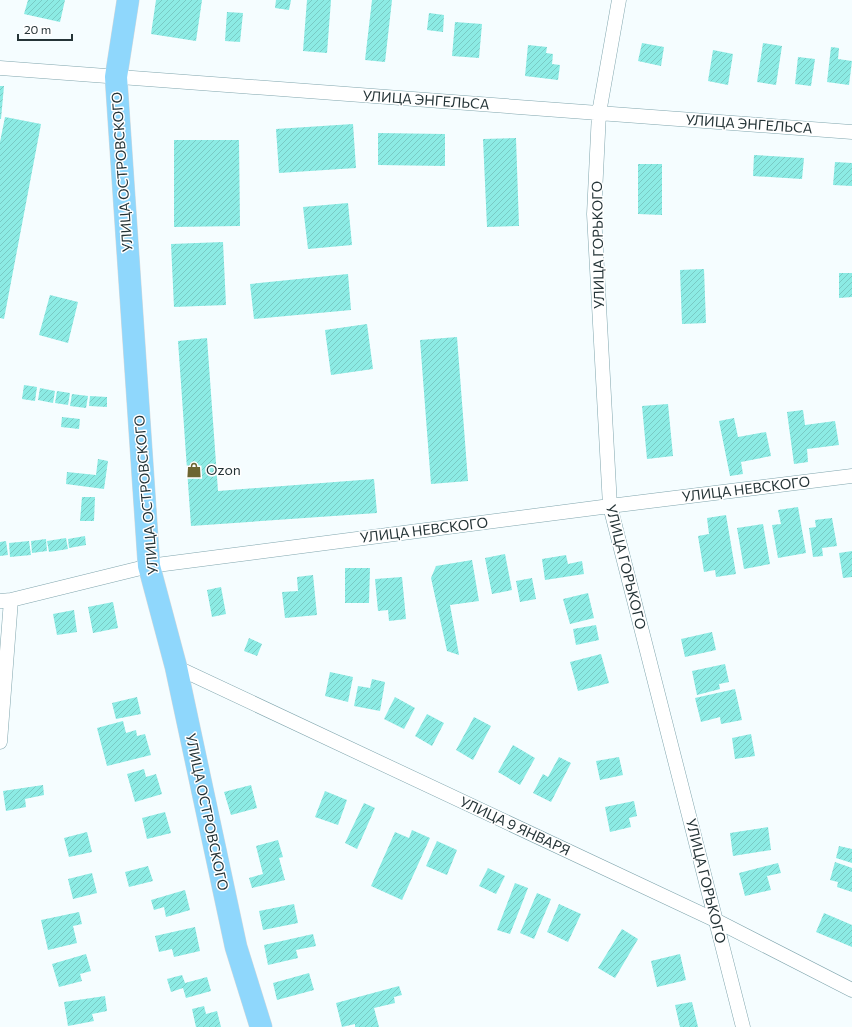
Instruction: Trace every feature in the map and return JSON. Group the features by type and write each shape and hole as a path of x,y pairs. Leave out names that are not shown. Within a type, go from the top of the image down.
{"main road":[{"name":"УЛИЦА ОСТРОВСКОГО","path":"128,0 116,78 149,566 176,667 236,947 261,1027"}],"street":[{"name":"УЛИЦА ГОРЬКОГО","path":"619,0 599,113 594,214 610,506 743,1027"},
{"name":"УЛИЦА ЭНГЕЛЬСА","path":"0,68 116,78 852,132"},
{"name":"УЛИЦА НЕВСКОГО","path":"6,601 149,566 852,476"},
{"path":"0,742 6,601"},
{"name":"УЛИЦА 9 ЯНВАРЯ","path":"176,667 717,921 852,990"}],"building":[{"path":"28,0 65,0 60,22 24,14"},
{"path":"156,0 202,0 196,41 151,34"},
{"path":"276,0 291,0 289,10 275,8"},
{"path":"307,0 331,0 327,53 303,51"},
{"path":"372,0 392,0 385,62 365,60"},
{"path":"227,12 243,13 240,42 225,41"},
{"path":"429,13 444,15 443,32 427,30"},
{"path":"455,22 482,24 479,58 452,56"},
{"path":"642,43 664,47 661,66 638,61"},
{"path":"763,43 782,46 776,85 757,82"},
{"path":"528,45 547,47 546,53 553,54 552,64 560,65 558,80 525,76"},
{"path":"831,47 839,48 838,59 852,61 849,85 827,82"},
{"path":"713,50 733,54 728,85 708,81"},
{"path":"798,57 815,59 811,86 795,84"},
{"path":"0,86 4,86 1,119 0,119"},
{"path":"5,117 41,124 4,319 0,318 0,142"},
{"path":"353,124 356,168 279,173 276,129"},
{"path":"378,133 445,134 445,166 378,165"},
{"path":"516,138 519,226 487,227 483,139"},
{"path":"174,140 239,140 240,226 174,227"},
{"path":"754,155 804,158 802,179 753,176"},
{"path":"835,162 852,163 852,186 833,185"},
{"path":"638,164 662,164 662,215 638,214"},
{"path":"348,203 352,245 308,249 303,207"},
{"path":"223,242 226,305 174,307 171,244"},
{"path":"704,269 706,323 682,324 680,270"},
{"path":"839,273 852,273 852,297 839,298"},
{"path":"348,274 351,310 254,319 250,284"},
{"path":"50,295 78,302 68,343 39,335"},
{"path":"367,324 373,369 331,375 325,330"},
{"path":"457,337 468,481 431,484 420,340"},
{"path":"207,338 218,491 374,479 377,513 191,526 178,341"},
{"path":"24,385 37,387 35,401 22,399"},
{"path":"40,388 55,391 53,403 38,400"},
{"path":"57,391 70,393 68,405 55,403"},
{"path":"72,394 88,396 86,408 70,406"},
{"path":"90,396 107,397 107,407 89,406"},
{"path":"668,404 673,456 647,459 642,406"},
{"path":"803,410 805,425 835,421 839,445 807,449 808,462 794,464 787,412"},
{"path":"62,417 80,419 79,429 61,427"},
{"path":"734,418 738,437 766,432 771,456 741,462 743,474 730,476 719,421"},
{"path":"98,459 108,461 104,489 66,484 67,472 96,475"},
{"path":"82,497 95,497 94,521 80,521"},
{"path":"798,507 806,553 778,558 772,525 781,524 778,510"},
{"path":"726,515 736,574 716,577 715,570 704,572 698,536 709,534 707,518"},
{"path":"832,518 837,546 822,548 823,556 813,557 809,528 816,527 815,520"},
{"path":"763,524 770,564 744,569 737,528"},
{"path":"85,536 86,545 69,548 68,539"},
{"path":"66,538 68,549 49,552 47,541"},
{"path":"46,539 47,551 32,553 31,541"},
{"path":"6,541 8,555 0,556 0,542"},
{"path":"29,541 31,555 10,557 9,543"},
{"path":"852,551 852,577 843,578 839,553"},
{"path":"505,554 512,590 492,594 485,558"},
{"path":"566,555 568,564 582,561 584,574 545,580 542,559"},
{"path":"472,560 479,601 450,605 459,655 447,651 431,578 436,566"},
{"path":"345,568 370,568 369,603 345,603"},
{"path":"313,575 317,615 285,618 282,592 298,591 297,577"},
{"path":"402,577 406,619 389,621 388,610 378,611 375,579"},
{"path":"532,578 536,599 520,602 516,581"},
{"path":"221,587 226,614 212,617 207,590"},
{"path":"588,593 594,618 570,624 563,599"},
{"path":"113,602 118,628 93,633 88,607"},
{"path":"74,610 77,632 57,635 53,614"},
{"path":"596,625 599,640 576,645 573,629"},
{"path":"712,632 716,650 685,657 681,639"},
{"path":"249,638 262,644 257,656 244,651"},
{"path":"601,654 609,683 578,691 570,662"},
{"path":"725,664 729,682 719,684 720,689 697,695 692,671"},
{"path":"330,672 353,677 348,702 325,696"},
{"path":"372,679 385,682 380,711 354,706 358,686 370,688"},
{"path":"735,689 742,720 721,724 720,717 701,722 695,698"},
{"path":"137,697 141,714 116,719 112,703"},
{"path":"395,697 415,708 404,729 384,719"},
{"path":"427,714 444,723 432,746 415,736"},
{"path":"474,717 491,726 473,760 456,750"},
{"path":"123,721 126,733 136,730 137,736 145,734 151,755 107,766 97,728"},
{"path":"751,734 755,756 735,759 732,738"},
{"path":"513,745 535,758 520,785 498,772"},
{"path":"559,757 571,763 551,802 533,793 543,774 548,777"},
{"path":"619,757 623,775 600,780 596,761"},
{"path":"144,769 146,777 156,774 162,794 135,802 127,774"},
{"path":"43,785 44,795 25,799 26,807 6,811 3,791"},
{"path":"251,785 257,808 231,815 224,792"},
{"path":"325,791 347,800 338,825 315,817"},
{"path":"634,801 637,816 629,818 631,827 610,832 605,807"},
{"path":"364,803 375,808 357,849 345,843"},
{"path":"165,812 171,833 147,839 142,818"},
{"path":"768,827 771,850 733,856 730,833"},
{"path":"412,830 430,838 402,900 371,886 395,832 409,838"},
{"path":"87,832 92,852 69,857 64,838"},
{"path":"278,840 283,857 279,858 285,880 252,888 249,878 263,874 256,846"},
{"path":"437,841 457,850 447,875 426,866"},
{"path":"839,846 852,849 852,863 836,858"},
{"path":"835,862 852,868 852,892 837,887 838,882 830,880"},
{"path":"778,863 781,873 767,876 771,890 745,896 739,873"},
{"path":"148,866 153,881 129,887 125,872"},
{"path":"488,868 505,876 496,894 479,886"},
{"path":"92,873 97,893 73,899 68,879"},
{"path":"515,883 528,888 510,934 497,930"},
{"path":"185,890 190,910 166,917 164,907 154,910 151,900"},
{"path":"537,893 551,899 534,939 520,933"},
{"path":"294,904 298,923 263,930 259,911"},
{"path":"559,904 581,914 568,942 547,932"},
{"path":"79,912 82,924 73,926 77,943 48,950 41,920"},
{"path":"824,913 852,925 852,947 816,932"},
{"path":"195,927 200,951 174,957 172,949 159,952 155,936"},
{"path":"622,929 638,939 615,978 598,968"},
{"path":"313,934 316,946 296,950 298,958 268,965 264,945"},
{"path":"86,954 91,971 80,974 82,981 59,987 52,964"},
{"path":"680,954 686,980 657,987 651,961"},
{"path":"309,973 314,990 277,1000 273,983"},
{"path":"182,975 185,983 207,977 211,991 186,998 183,988 171,992 167,979"},
{"path":"399,986 402,995 394,997 395,1003 374,1008 379,1027 355,1027 355,1024 342,1027 336,1003"},
{"path":"105,996 107,1011 92,1014 94,1021 68,1026 64,1002"},
{"path":"692,1002 698,1027 680,1027 675,1005"},
{"path":"204,1006 206,1014 217,1011 221,1027 196,1027 192,1009"}],"place":[{"name":"Ozon","path":"194,470"}]}
